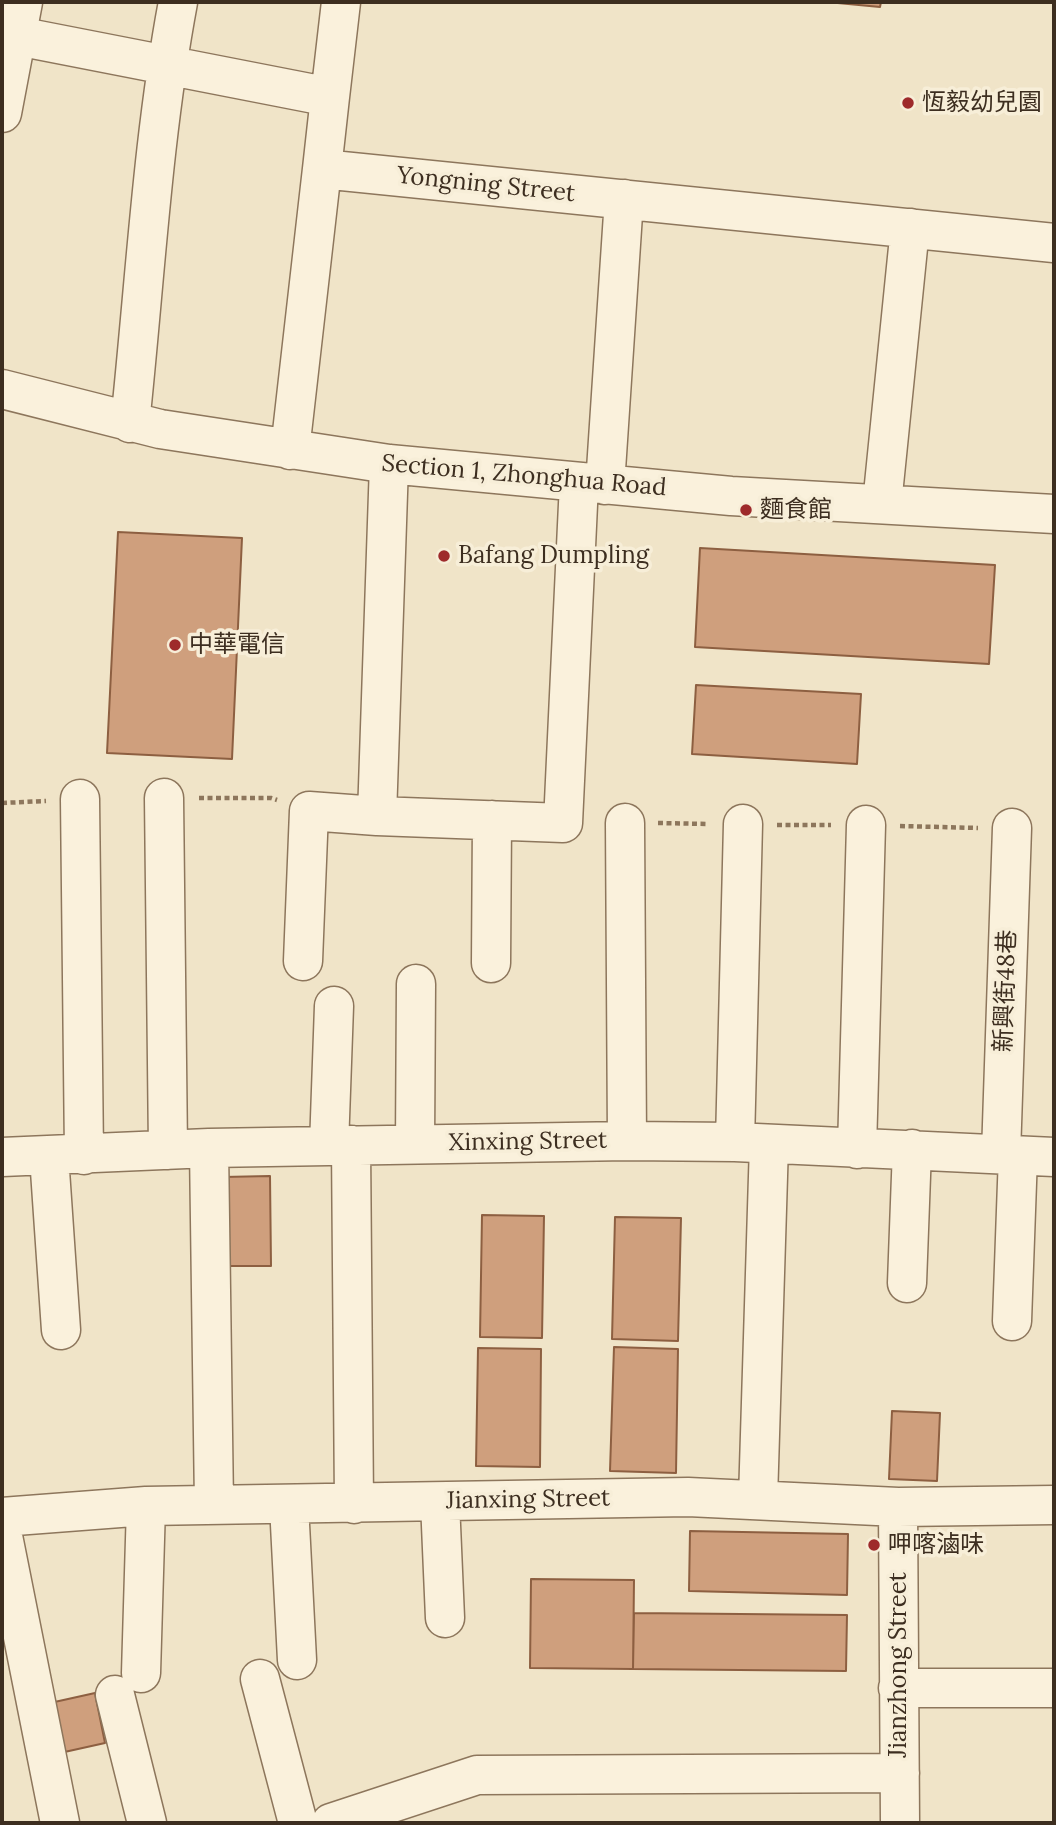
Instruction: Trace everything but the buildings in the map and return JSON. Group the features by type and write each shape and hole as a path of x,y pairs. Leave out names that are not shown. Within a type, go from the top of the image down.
{"street":[{"path":"130,423 154,165 166,65 178,2"},
{"path":"290,450 341,2"},
{"path":"2,113 14,24 166,65 330,97"},
{"name":"Yongning Street","path":"322,169 1054,243"},
{"path":"303,961 309,811 563,823 592,484 624,199"},
{"path":"882,504 910,228"},
{"name":"Section 1, Zhonghua Road","path":"2,388 130,423 389,464 731,496 1054,514"},
{"path":"377,816 389,464"},
{"path":"164,798 168,1150"},
{"path":"61,1330 80,799"},
{"path":"491,963 492,820"},
{"path":"625,822 626,1141"},
{"path":"743,824 758,1499"},
{"path":"857,1149 866,825"},
{"name":"新興街48巷","path":"1012,828 1024,1155 1012,1321"},
{"path":"415,1144 416,984"},
{"path":"334,1006 354,1503"},
{"name":"Xinxing Street","path":"2,1157 209,1148 626,1141 752,1143 1024,1155"},
{"path":"209,1148 214,1506"},
{"path":"906,1283 912,1149"},
{"name":"Jianxing Street","path":"2,1517 146,1506 688,1497 898,1507 1054,1505"},
{"path":"440,1502 445,1618"},
{"path":"289,1505 297,1660"},
{"path":"146,1506 128,1684 147,1823"},
{"name":"Jianzhong Street","path":"898,1507 900,1823"},
{"path":"2,1531 60,1823"},
{"path":"260,1679 298,1823"},
{"path":"898,1688 1054,1688"},
{"path":"331,1823 477,1775 900,1773"}],"path":[{"path":"625,822 1012,828"}],"place":[{"name":"恆毅幼兒園","path":"908,103"},
{"name":"麵食館","path":"746,510"},
{"name":"Bafang Dumpling","path":"444,556"},
{"name":"中華電信","path":"175,645"},
{"name":"呷喀滷味","path":"874,1545"}]}
